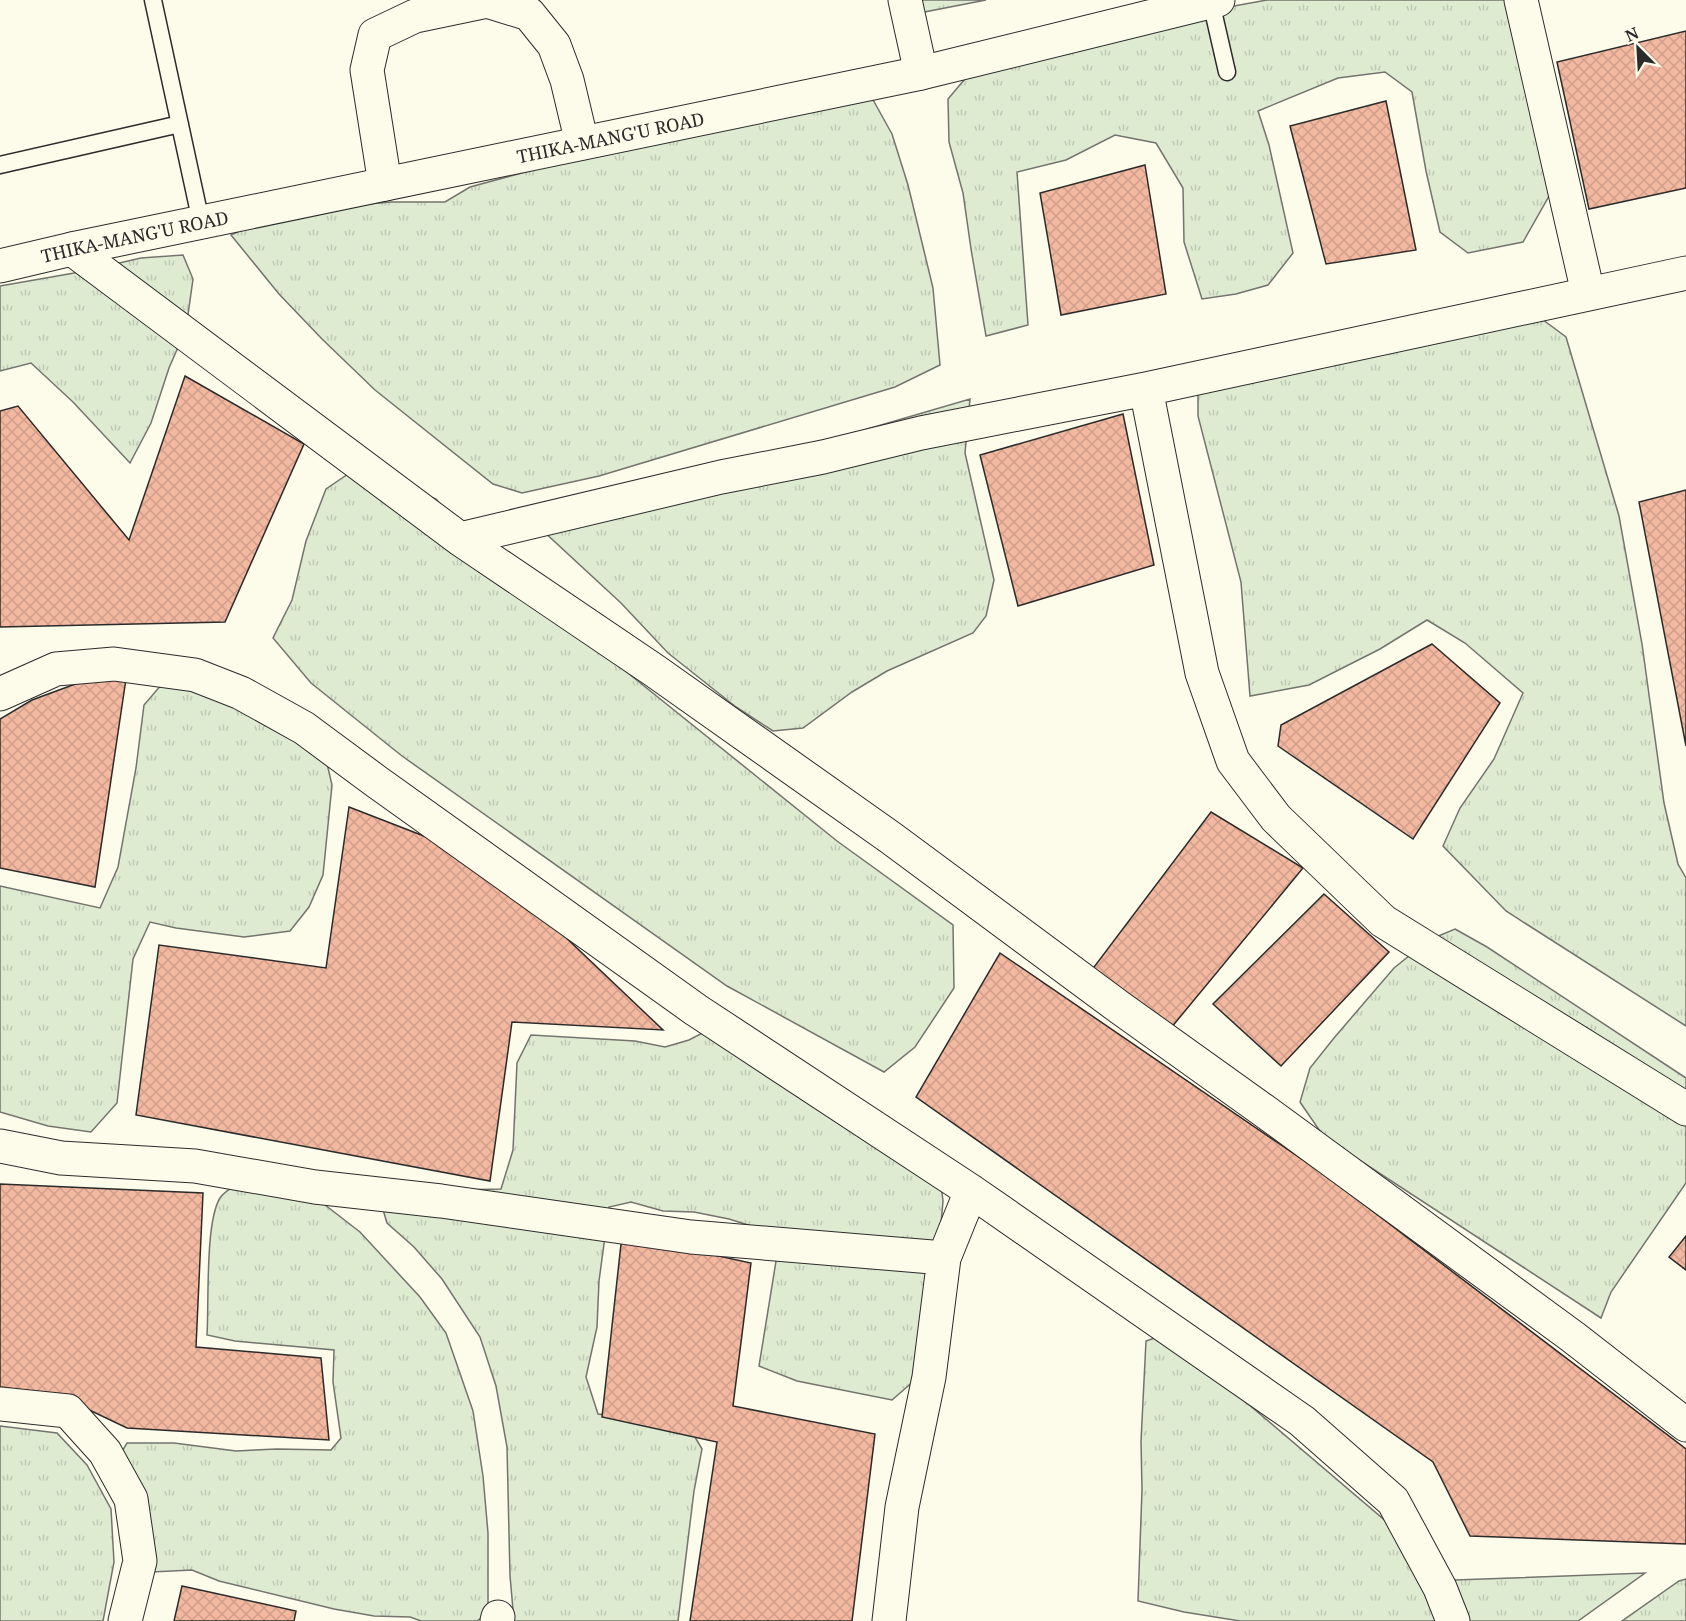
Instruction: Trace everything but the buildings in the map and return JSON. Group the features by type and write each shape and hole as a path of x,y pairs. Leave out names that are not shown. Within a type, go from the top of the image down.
{"main road":[{"path":"905,0 921,73"},
{"path":"1521,0 1588,293"},
{"path":"385,184 367,70 375,35 415,16 477,3 487,1 529,14 554,45 567,80 582,143"},
{"name":"THIKA-MANG'U ROAD","path":"0,266 72,249 921,73 1214,1"},
{"path":"72,249 460,539 655,670 891,838 1119,1007 1564,1330 1686,1425"},
{"path":"460,539 721,477 823,457 921,433 992,421 1146,389 1686,273"},
{"path":"1146,389 1202,673 1233,761 1240,771 1276,818 1383,921 1686,1109"},
{"path":"0,694 56,669 114,664 195,675 241,693 304,728 696,1010 971,1191 1302,1421 1393,1501 1440,1588 1453,1621"},
{"path":"0,1146 61,1158 195,1166 315,1187 441,1201 691,1237 944,1257"},
{"path":"889,1621 902,1507 929,1377 944,1257 971,1191"},
{"path":"0,1404 68,1411 105,1452 131,1499 140,1561 125,1621"}],"lane":[{"path":"153,0 201,222"},
{"path":"1214,1 1227,72"},
{"path":"0,165 180,124"}],"green space":[{"path":"917,0 986,0 919,13"},
{"path":"1267,0 1523,0 1549,196 1523,242 1468,253 1440,232 1412,92 1385,72 1338,78 1258,111 1269,145 1293,253 1268,285 1236,294 1202,299 1184,242 1183,188 1156,143 1115,135 1066,160 1017,172 1028,325 986,336 963,193 949,142 948,99 970,73 1223,8"},
{"path":"872,98 892,134 908,185 933,288 940,365 895,387 599,476 522,493 493,484 375,390 279,294 231,235 257,223 319,208 391,202 445,202 470,187 621,146"},
{"path":"183,255 193,279 186,329 169,368 151,423 130,463 73,402 31,363 0,371 0,286 80,272 141,258"},
{"path":"1527,308 1566,337 1619,516 1642,644 1664,803 1678,864 1686,878 1686,1026 1506,911 1443,846 1460,808 1494,759 1523,693 1465,643 1427,620 1380,649 1309,685 1250,696 1241,582 1198,416 1198,370"},
{"path":"970,399 965,453 994,580 986,616 973,633 887,671 852,692 803,728 773,731 736,707 668,653 621,603 541,529 816,444"},
{"path":"360,466 436,499 467,534 603,653 837,841 953,925 954,988 915,1047 884,1072 727,986 402,756 311,683 273,638 292,600 306,541 326,489"},
{"path":"162,684 212,692 325,755 332,785 323,875 309,907 290,931 244,937 176,928 150,922 133,959 117,1103 91,1132 48,1126 0,1112 0,886 100,908 118,867 136,768 144,705"},
{"path":"1455,929 1487,947 1686,1078 1686,1183 1611,1292 1601,1318 1324,1137 1300,1102 1310,1068 1394,968 1429,940"},
{"path":"714,1027 939,1169 943,1201 939,1246 916,1379 892,1400 797,1381 759,1366 777,1255 761,1229 729,1219 694,1212 663,1211 631,1202 609,1207 599,1281 597,1327 586,1377 598,1414 640,1419 692,1432 702,1449 694,1491 678,1621 514,1621 510,1576 507,1447 496,1386 480,1337 442,1279 414,1247 387,1223 379,1196 411,1191 501,1189 513,1150 517,1063 531,1035 635,1041 665,1047 689,1040"},
{"path":"234,1186 303,1188 360,1232 420,1297 446,1333 473,1411 483,1476 488,1533 488,1613 477,1621 421,1621 410,1617 374,1616 334,1609 219,1581 192,1570 152,1572 121,1453 127,1443 174,1443 236,1451 331,1450 341,1438 333,1382 334,1350 235,1341 207,1335 212,1225 220,1198"},
{"path":"1166,1334 1455,1580 1645,1573 1578,1621 1240,1621 1184,1612 1138,1601 1142,1490 1141,1441 1146,1341"},
{"path":"0,1426 57,1433 87,1465 111,1509 114,1562 103,1621 0,1621"},
{"path":"1686,1579 1686,1621 1622,1621 1679,1581"}]}
